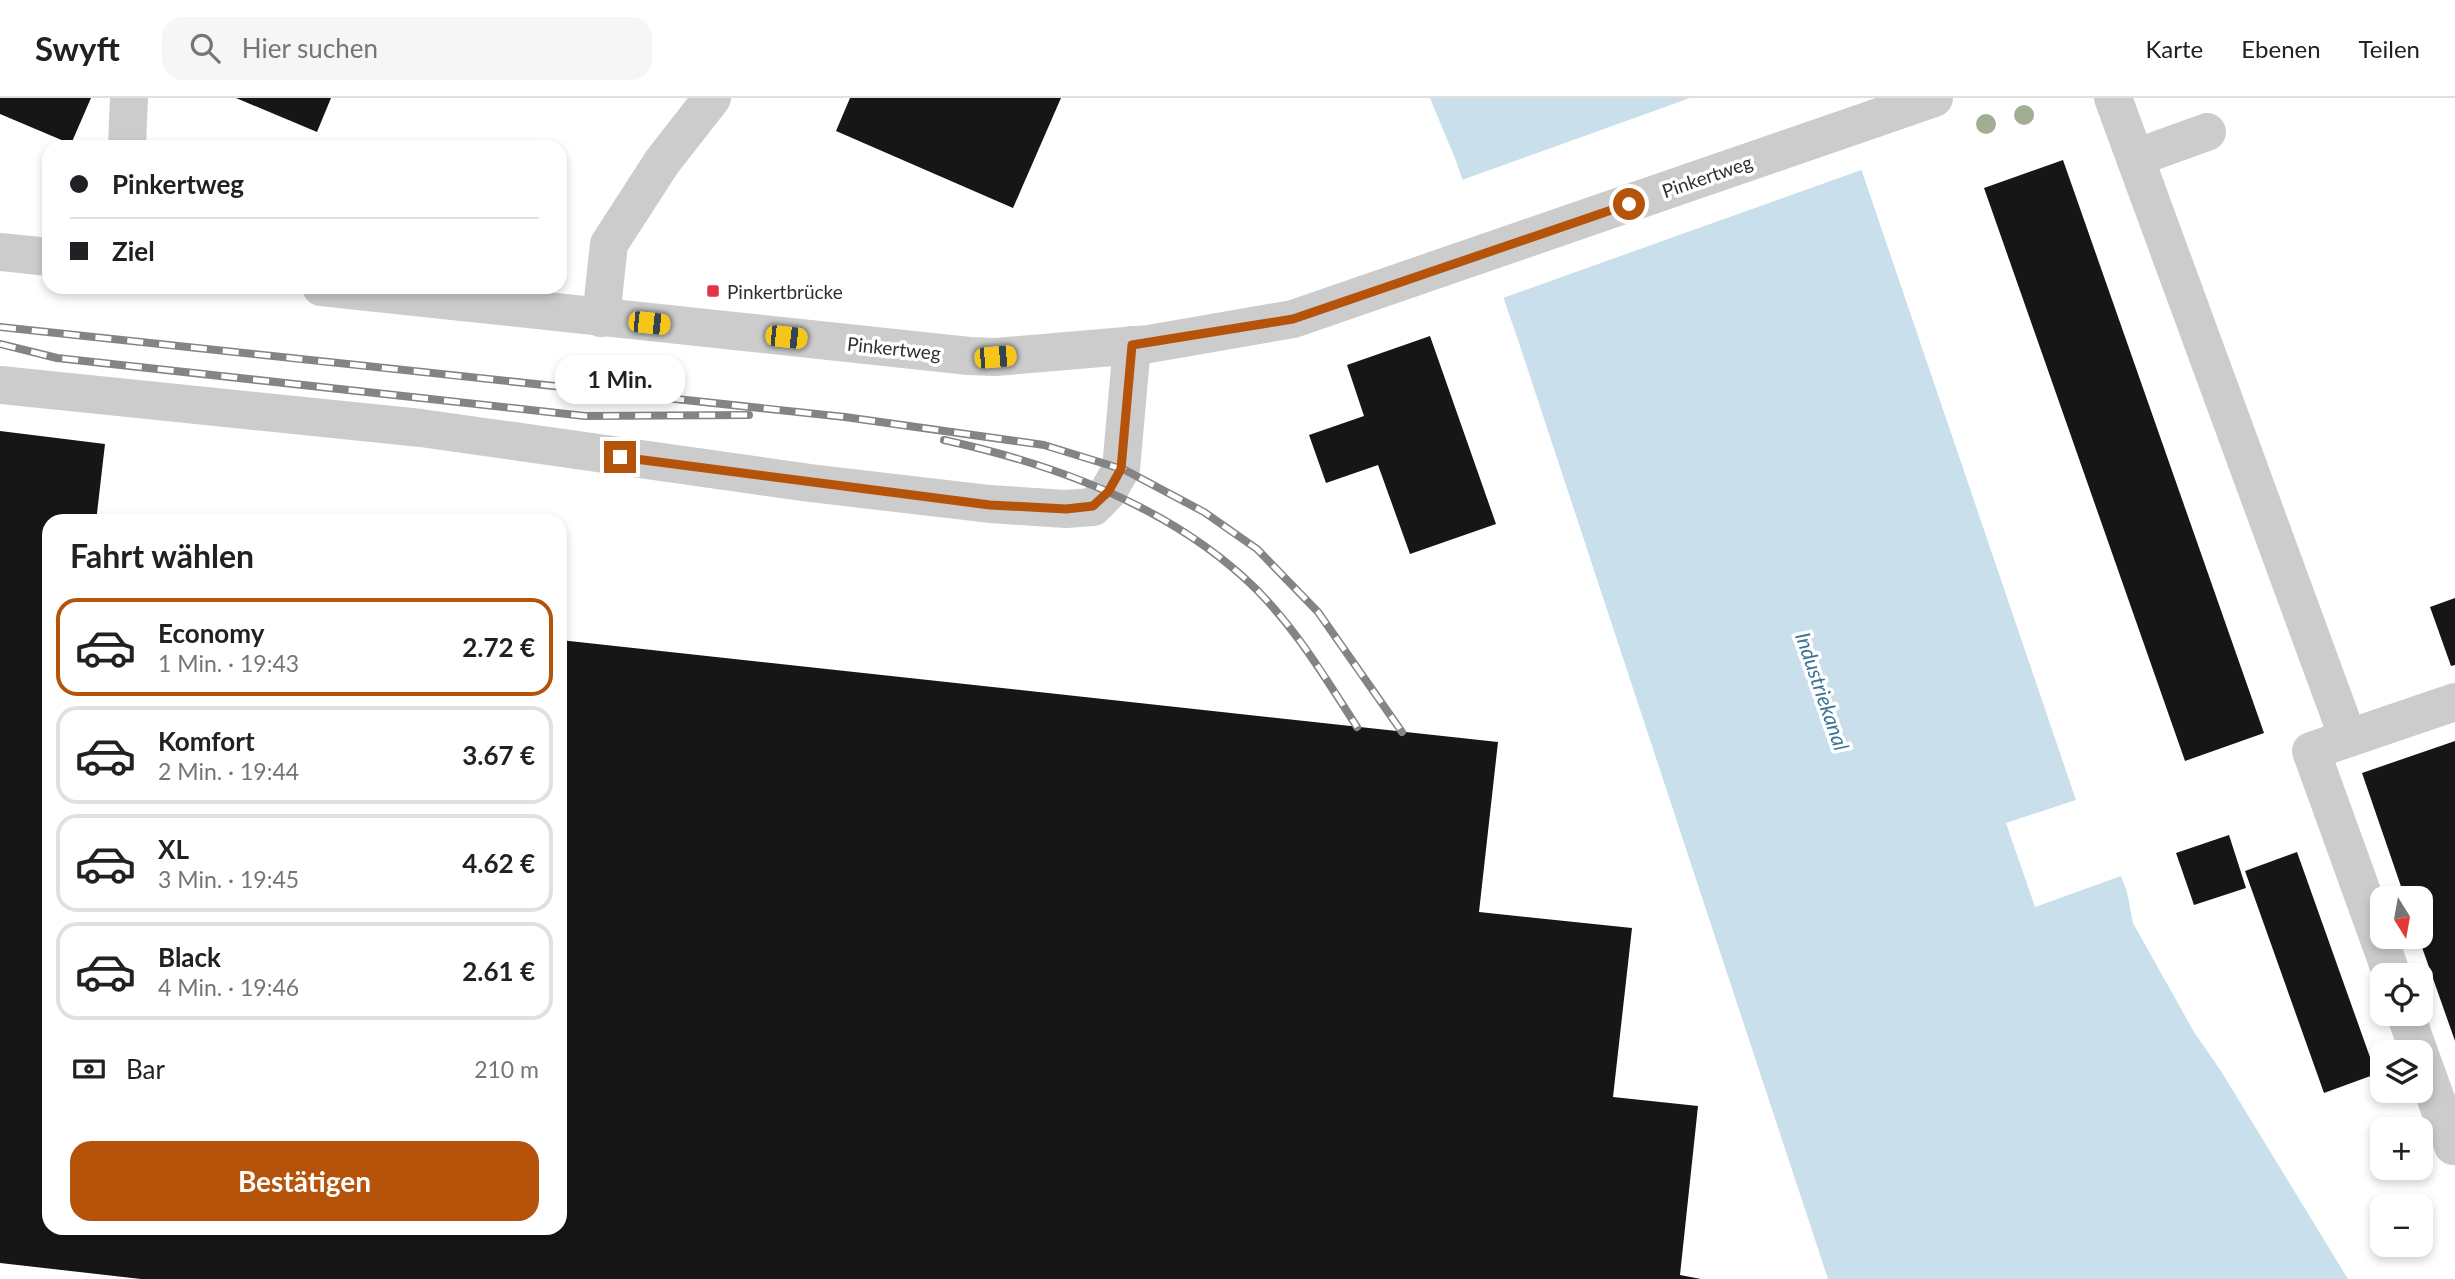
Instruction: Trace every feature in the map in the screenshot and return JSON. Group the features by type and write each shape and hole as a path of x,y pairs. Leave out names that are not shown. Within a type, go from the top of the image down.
{"street":[{"path":"127,140 129,98"},
{"path":"2113,98 2348,738"},
{"path":"601,318 609,244 701,101"},
{"name":"Pinkertweg","path":"384,294 969,356 995,357 1132,345 1293,319 1920,103"},
{"path":"2135,158 2207,132"},
{"path":"0,251 42,256"},
{"path":"0,385 421,428 810,483 990,505 1066,509 1093,506 1108,492 1121,469 1132,345"},
{"path":"2388,963 2311,751 2455,702"},
{"path":"2433,1090 2453,1146 2455,1145"}],"water":[{"name":"Industriekanal","path":"1430,98 1837,98 2076,800 2006,823 2035,907 2121,876 2133,923 2194,1032 2221,1071 2348,1279 1828,1279 1518,340 1456,161"}],"pier":[{"path":"1690,98 1841,98 1864,169 1500,299 1459,181"}],"building":[{"path":"0,98 91,98 73,140 62,140 0,114"},
{"path":"236,98 331,98 317,132"},
{"path":"850,98 1061,98 1013,208 836,131"},
{"path":"2063,160 2264,733 2185,761 1984,188"},
{"path":"1430,336 1496,524 1410,554 1378,465 1326,483 1309,435 1364,416 1347,365"},
{"path":"0,431 105,444 97,514 42,514 42,1235 567,1235 567,641 1498,742 1479,912 1632,928 1613,1097 1698,1106 1680,1275 1701,1279 141,1279 0,1263"},
{"path":"2455,598 2455,665 2451,666 2430,607"},
{"path":"2455,741 2455,1041 2433,979 2433,963 2428,963 2423,949 2433,949 2433,886 2401,886 2362,773"},
{"path":"2229,835 2246,888 2194,905 2176,853"},
{"path":"2297,852 2370,1057 2370,1076 2324,1093 2245,871"}],"railway":[{"path":"0,327 845,417 1044,445 1125,470 1204,512 1257,549 1318,612 1402,732"},
{"path":"0,344 57,358 585,416 749,415"},
{"path":"944,440 1023,461 1101,489 1139,506 1209,549 1241,575 1275,609 1304,647 1357,727"}],"place":[{"name":"Pinkertbrücke","path":"713,291"}],"route":[{"path":"620,457 990,505 1066,509 1093,506 1108,492 1121,469 1132,345 1293,319 1629,204"}]}
